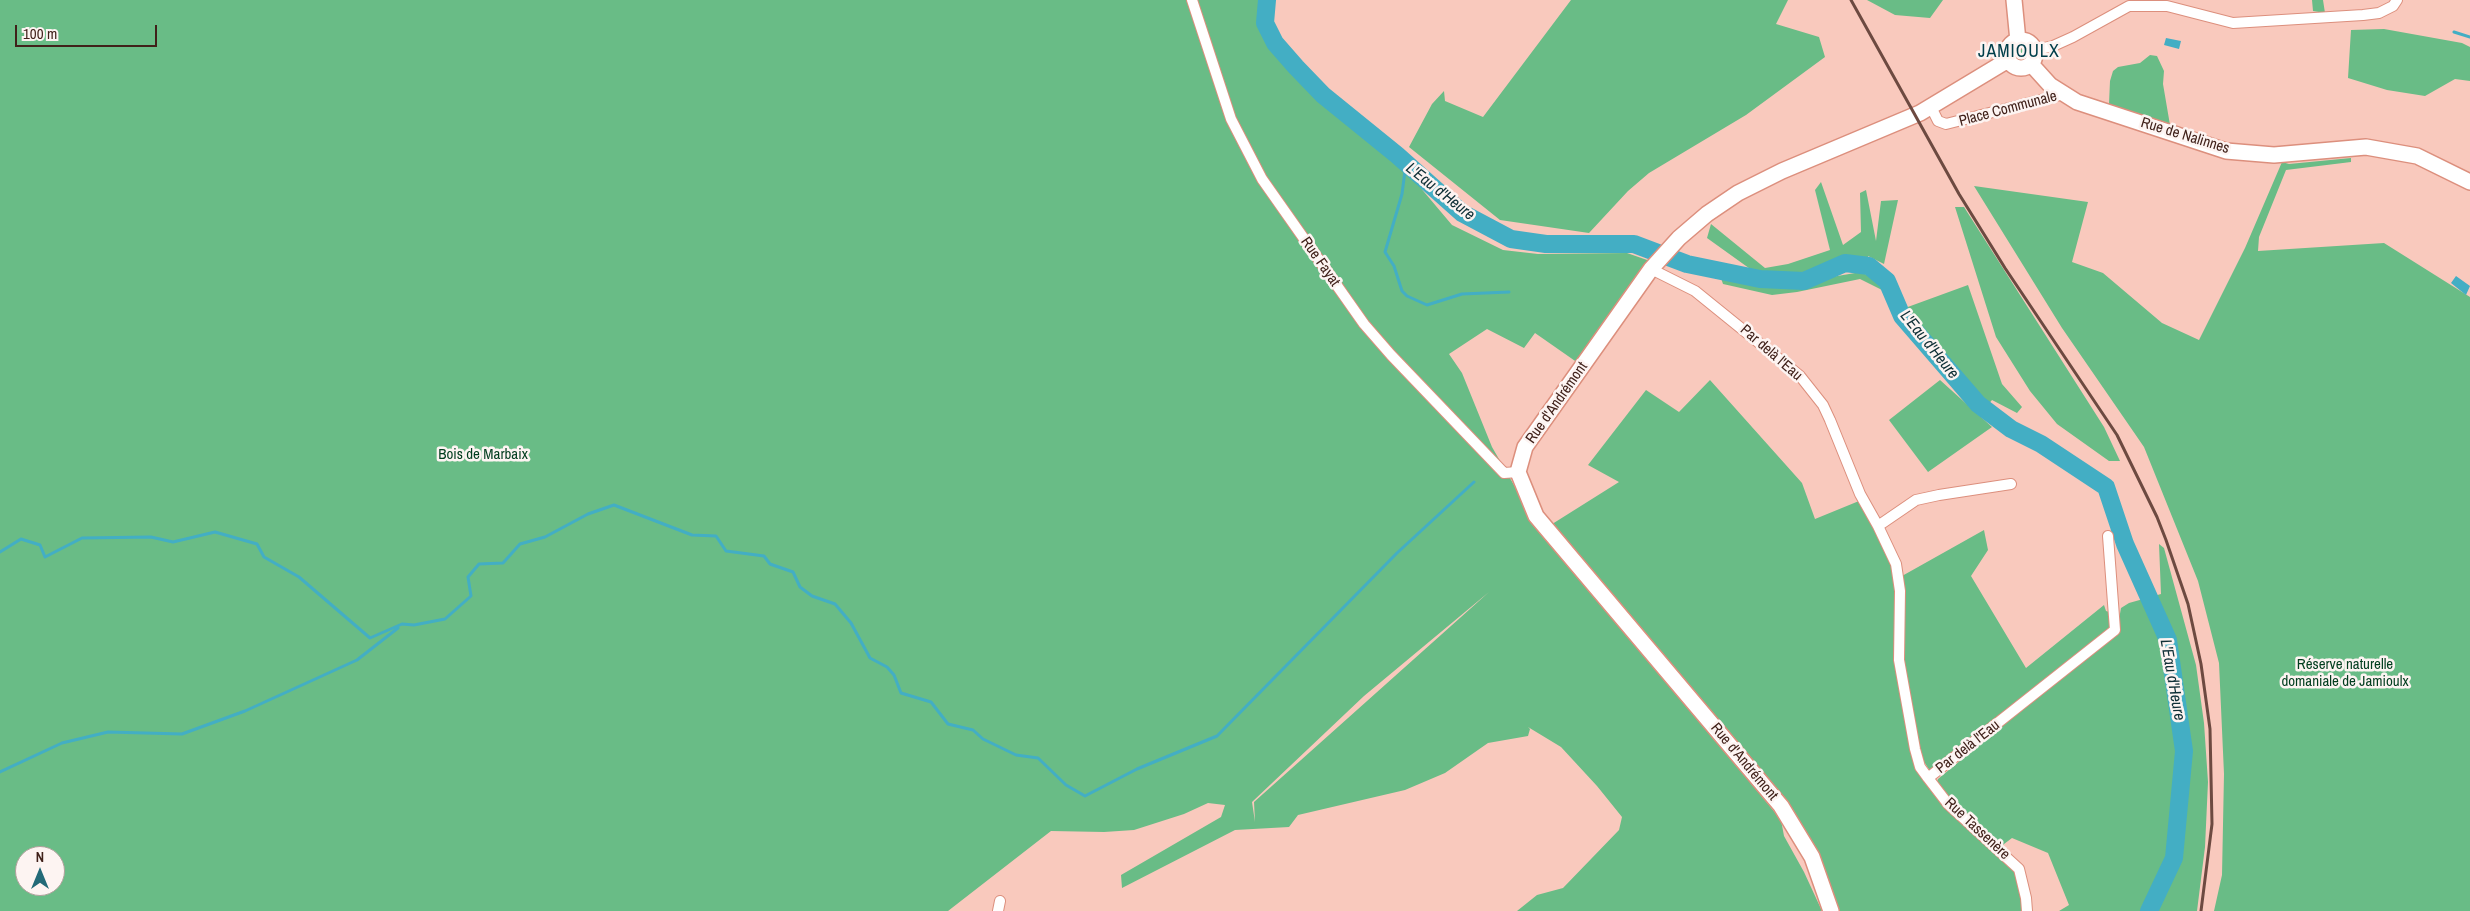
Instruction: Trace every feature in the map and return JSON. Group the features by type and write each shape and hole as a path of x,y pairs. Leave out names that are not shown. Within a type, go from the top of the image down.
{"street":[{"name":"Rue Fayat","path":"1192,0 1231,119 1262,179 1359,318 1385,349 1504,473 1518,472"},
{"path":"2014,0 2018,41"},
{"path":"2033,57 2029,43 2018,41 2010,45 2007,52 2008,60 2018,68 2025,68 2033,57 2092,27 2118,10 2141,4 2167,6 2233,23 2363,15 2379,12 2393,6 2397,0"},
{"name":"Rue de Nalinnes","path":"2033,57 2050,85 2077,102 2226,151 2274,155 2366,147 2418,156 2470,182"},
{"name":"Place Communale","path":"1916,115 2008,60"},
{"name":"Place Communale","path":"1931,107 1938,121 1946,124 2064,94"},
{"name":"Rue d'Andrémont","path":"1831,911 1812,857 1781,806 1536,516 1518,472 1525,447 1653,267 1679,238 1706,214 1782,170 1916,115"},
{"name":"Par delà l'Eau","path":"1653,267 1695,291 1800,376 1822,405 1860,494 1896,564 1900,591 1899,660 1915,749 1920,767 1928,778 2115,630 2108,536"},
{"path":"1878,526 1916,500 2011,484"},
{"name":"Rue Tassenère","path":"1928,778 1948,804 2019,869 2027,911"}],"green space":[{"name":"Bois de Marbaix","path":"0,0 1273,0 1274,24 1285,63 1343,120 1440,182 1414,180 1452,225 1503,250 1538,254 1627,253 1650,261 1578,363 1535,333 1524,348 1487,329 1449,354 1462,373 1492,447 1544,537 1549,526 1619,482 1588,465 1646,390 1679,412 1710,380 1802,483 1815,519 1859,501 1895,562 1896,657 1919,771 1934,795 2014,872 2022,896 2023,911 1836,911 1801,830 1768,778 1711,734 1781,820 1784,836 1804,872 1822,911 1517,911 1537,895 1563,888 1619,830 1622,817 1597,786 1561,747 1528,727 1530,729 1528,736 1488,743 1445,773 1405,790 1298,815 1289,827 1235,830 1122,888 1121,875 1221,817 1225,805 1208,803 1184,814 1134,830 1104,832 1051,831 948,911 0,911","holes":["1489,592 1254,802 1255,822 1252,802 1364,696"]},
{"path":"1571,0 1788,0 1776,24 1819,37 1825,57 1746,115 1649,173 1628,191 1589,233 1500,220 1409,147 1432,104 1444,91 1445,101 1483,117"},
{"path":"1867,0 1943,0 1930,18 1895,15"},
{"path":"2312,0 2323,0 2325,13 2313,11"},
{"path":"2384,29 2462,43 2470,47 2470,81 2455,79 2425,96 2387,90 2348,78 2351,30"},
{"path":"2017,46 2023,46 2027,53 2023,60 2017,60 2013,56 2013,50"},
{"path":"2150,55 2157,56 2164,71 2163,84 2170,125 2109,104 2110,81 2113,71 2118,67 2140,63"},
{"name":"Réserve naturelle domaniale de Jamioulx","path":"2351,158 2351,162 2286,170 2259,237 2258,251 2384,243 2470,297 2470,911 2214,911 2222,875 2224,774 2219,663 2198,581 2144,447 2062,328 1974,186 2088,202 2072,262 2103,273 2162,323 2199,340 2245,248 2282,162 2289,164"},
{"path":"1821,182 1843,245 1861,232 1860,193 1866,190 1876,241 1881,201 1898,200 1884,264 1868,256 1869,269 1829,267 1800,276 1760,276 1707,238 1711,224 1765,268 1788,264 1830,250 1815,190"},
{"path":"1955,207 1964,207 2104,427 2120,461 2109,461 2057,424 2030,391 1996,337"},
{"path":"1861,272 1887,285 1884,291 1860,279 1797,292 1772,295 1723,284 1721,278 1778,286"},
{"path":"1968,285 2002,384 2022,407 2017,413 1992,400 1987,406 1926,341 1905,308"},
{"path":"1940,380 1992,427 1928,472 1889,420"},
{"path":"1984,530 1988,550 1971,576 2026,668 2104,605 2106,611 2112,613 2109,632 1930,771 1921,757 1903,666 1902,576"},
{"path":"2159,544 2164,548 2196,665 2204,723 2208,782 2205,847 2197,911 2059,911 2069,905 2048,853 2012,838 2000,847 1955,807 1936,784 1938,779 2117,631 2121,608 2129,603 2161,594"}],"water":[{"path":"2166,38 2181,41 2179,49 2164,45"},
{"path":"2456,276 2470,286 2466,295 2451,283"}],"waterway":[{"name":"L'Eau d'Heure","path":"1267,0 1265,23 1275,43 1296,67 1323,95 1397,155 1462,213 1511,239 1546,244 1634,244 1687,264 1760,279 1804,281 1845,263 1869,266 1887,281 1902,316 1978,404 2011,429 2041,444 2106,487 2125,544 2168,640 2184,751 2174,858 2149,911"},
{"path":"2454,32 2470,37"},
{"path":"1406,163 1402,194 1385,252 1394,266 1402,291 1407,296 1427,305 1462,294 1509,292"},
{"path":"0,552 21,539 40,545 45,557 82,538 151,537 173,542 215,532 257,544 264,557 299,577 370,638 402,624 414,625 445,619 471,596 468,577 479,564 503,563 520,544 545,537 588,514 614,505 692,535 716,536 726,551 764,556 770,564 793,572 800,587 812,596 835,604 851,623 870,658 887,667 894,675 901,693 931,702 948,724 973,730 983,739 1016,755 1038,758 1066,785 1085,796 1137,769 1217,736 1397,553 1474,482"},
{"path":"0,772 62,743 108,732 182,734 245,711 357,660 398,628"}],"railway":[{"path":"1851,0 1959,194 2005,268 2117,435 2157,517 2166,540 2188,604 2201,664 2210,729 2212,824 2201,911"}],"district":[{"name":"JAMIOULX","path":"2019,52"}]}
